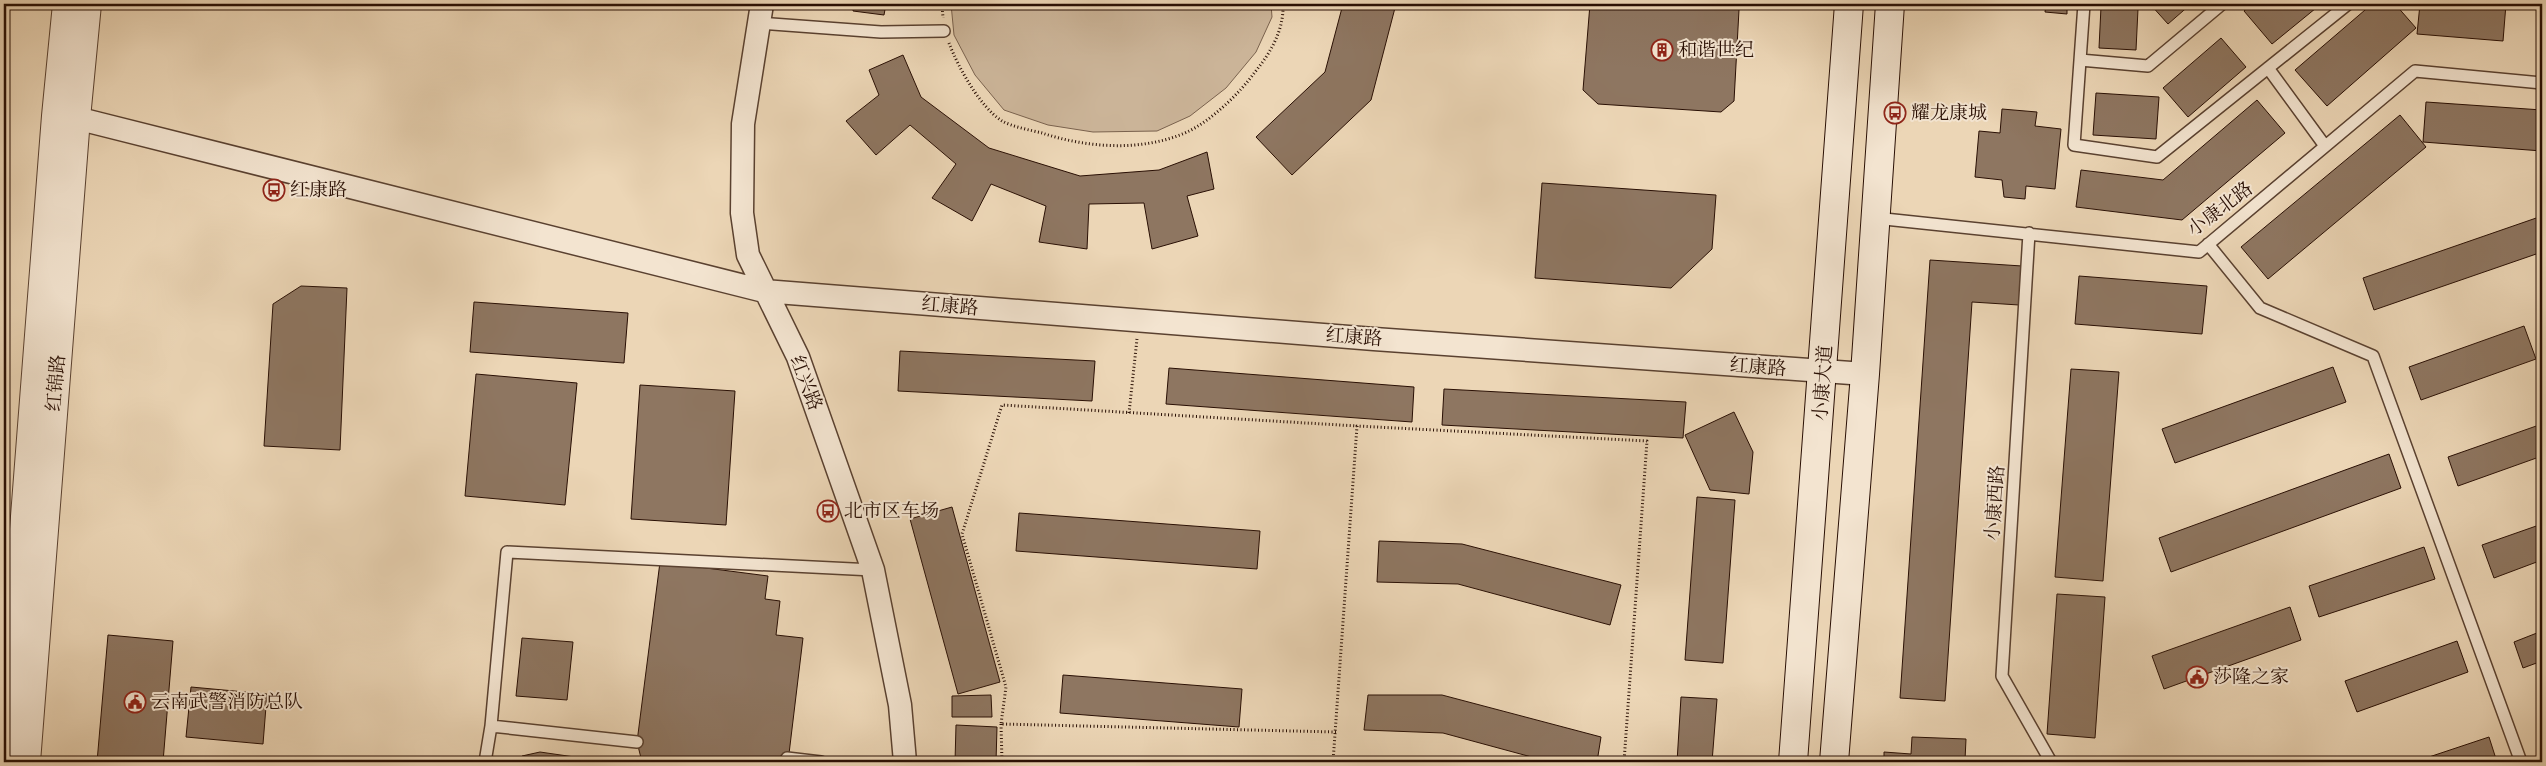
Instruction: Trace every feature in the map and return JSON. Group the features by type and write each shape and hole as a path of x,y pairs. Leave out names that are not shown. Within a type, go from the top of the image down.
{"main road":[{"name":"红锦路","path":"26,762 66,117 67,4"},
{"name":"红锦路","path":"6,762 66,117 88,4"},
{"name":"小康大道","path":"1793,762 1824,372 1849,4"},
{"path":"1834,762 1890,4"}],"street":[{"name":"红兴路","path":"760,13 744,124 742,213 748,255 798,357 873,570 900,705 905,762"},
{"name":"红康路","path":"66,117 764,291 1139,321 1864,374"}],"lane":[{"path":"2084,4 2074,145 2157,157 2348,4"},
{"path":"2080,60 2148,66 2222,4"},
{"path":"760,13 881,32 944,31"},
{"path":"2268,68 2326,146"},
{"name":"小康北路","path":"1875,218 2199,252 2415,71 2542,83"},
{"name":"小康西路","path":"2029,233 2002,676 2051,762"},
{"path":"2208,244 2260,308 2372,356 2521,762"},
{"path":"485,762 491,726 506,552 873,570"},
{"path":"491,726 637,742"},
{"path":"788,758 821,762"}],"path":[{"path":"944,31 954,58 976,94 1002,121 1054,137 1100,146 1147,144 1188,132 1222,108 1246,85 1272,51 1284,17 1283,4"},
{"path":"1128,413 1139,321"},
{"path":"1002,762 1002,724 1006,687 962,534 1002,405 1648,441 1624,762"},
{"path":"1333,762 1356,426"},
{"path":"1002,724 1336,732"}],"shaded area":[{"path":"951,4 1271,4 1272,17 1256,52 1226,88 1190,116 1157,131 1093,132 1048,125 1004,110 975,75 954,35"}],"building":[{"path":"854,4 886,4 884,15 853,11"},
{"path":"1343,4 1396,4 1371,100 1292,175 1256,137 1325,72"},
{"name":"和谐世纪","path":"1590,4 1732,4 1739,10 1734,101 1721,112 1598,104 1583,90"},
{"path":"2046,4 2067,4 2067,14 2045,12"},
{"path":"2150,4 2191,4 2168,24"},
{"path":"2252,4 2321,4 2272,44 2244,11"},
{"path":"2372,4 2395,4 2416,28 2327,106 2295,70"},
{"path":"2420,4 2506,4 2503,41 2417,34"},
{"path":"2101,7 2138,9 2136,50 2099,48"},
{"path":"2221,38 2246,67 2188,117 2163,88"},
{"path":"903,55 921,97 989,148 1080,176 1159,170 1207,152 1214,189 1187,196 1198,236 1152,249 1144,203 1089,204 1087,249 1039,242 1046,206 991,184 972,221 932,198 956,164 910,125 876,155 846,121 879,95 869,70"},
{"path":"2096,93 2159,97 2156,139 2093,135"},
{"path":"2257,100 2285,133 2182,220 2076,207 2081,170 2163,180"},
{"path":"2426,102 2542,110 2542,151 2423,142"},
{"path":"2002,109 2037,112 2035,126 2061,129 2055,189 2026,186 2025,199 2004,197 2002,180 1975,177 1979,131 2000,133"},
{"path":"2400,115 2426,147 2268,279 2241,247"},
{"path":"1542,183 1716,195 1712,249 1671,288 1535,278"},
{"path":"2542,216 2542,252 2374,310 2363,278"},
{"path":"1930,260 2022,266 2019,305 1972,302 1945,701 1900,698"},
{"path":"2079,276 2207,286 2202,334 2075,324"},
{"path":"301,286 347,288 340,450 264,446 273,304"},
{"path":"474,302 628,313 624,363 470,352"},
{"path":"2524,326 2536,359 2421,400 2409,367"},
{"path":"900,351 1095,361 1092,401 898,391"},
{"path":"2333,367 2346,402 2175,463 2162,429"},
{"path":"1169,368 1414,387 1412,422 1166,404"},
{"path":"2071,369 2119,372 2103,581 2055,577"},
{"path":"476,374 577,383 565,505 465,496"},
{"path":"640,385 735,391 726,525 631,519"},
{"path":"1444,389 1686,402 1683,438 1442,425"},
{"path":"1734,412 1753,452 1749,494 1710,490 1685,435"},
{"path":"2542,424 2542,456 2458,486 2448,457"},
{"path":"2389,454 2401,488 2171,572 2159,538"},
{"path":"1697,497 1735,500 1723,663 1685,660"},
{"path":"952,507 1000,682 958,694 910,519"},
{"path":"1019,513 1260,531 1257,569 1016,551"},
{"path":"2542,524 2542,560 2494,578 2482,545"},
{"path":"1379,541 1462,544 1621,585 1610,625 1458,584 1377,582"},
{"path":"2424,547 2435,579 2319,617 2309,586"},
{"path":"660,562 768,576 765,599 780,601 776,635 803,638 788,762 642,762 637,742"},
{"path":"2057,594 2105,597 2095,738 2047,734"},
{"path":"2290,607 2301,640 2164,689 2152,656"},
{"path":"2542,631 2542,661 2523,668 2514,642"},
{"name":"云南武警消防总队","path":"108,635 173,641 163,762 97,762"},
{"path":"522,638 573,642 567,700 516,696"},
{"path":"2457,641 2468,672 2357,712 2345,681"},
{"path":"1063,675 1242,689 1239,727 1060,713"},
{"path":"191,687 267,694 263,744 186,737"},
{"path":"991,695 992,717 952,717 952,696"},
{"path":"1368,695 1442,695 1601,737 1597,762 1550,762 1443,733 1364,730"},
{"path":"1681,697 1717,699 1712,762 1677,762"},
{"path":"956,725 997,727 996,762 955,762"},
{"path":"1912,737 1966,739 1965,760 1984,762 1884,762 1884,752 1911,754"},
{"path":"2489,737 2497,762 2414,762"},
{"path":"540,752 609,762 518,762 522,756"},
{"path":"2120,758 2162,762 2120,762"}],"place":[{"name":"和谐世纪","path":"1662,50"},
{"name":"耀龙康城","path":"1895,113"},
{"name":"红康路","path":"274,190"},
{"name":"北市区车场","path":"828,511"},
{"name":"莎隆之家","path":"2197,677"},
{"name":"云南武警消防总队","path":"135,702"}]}
